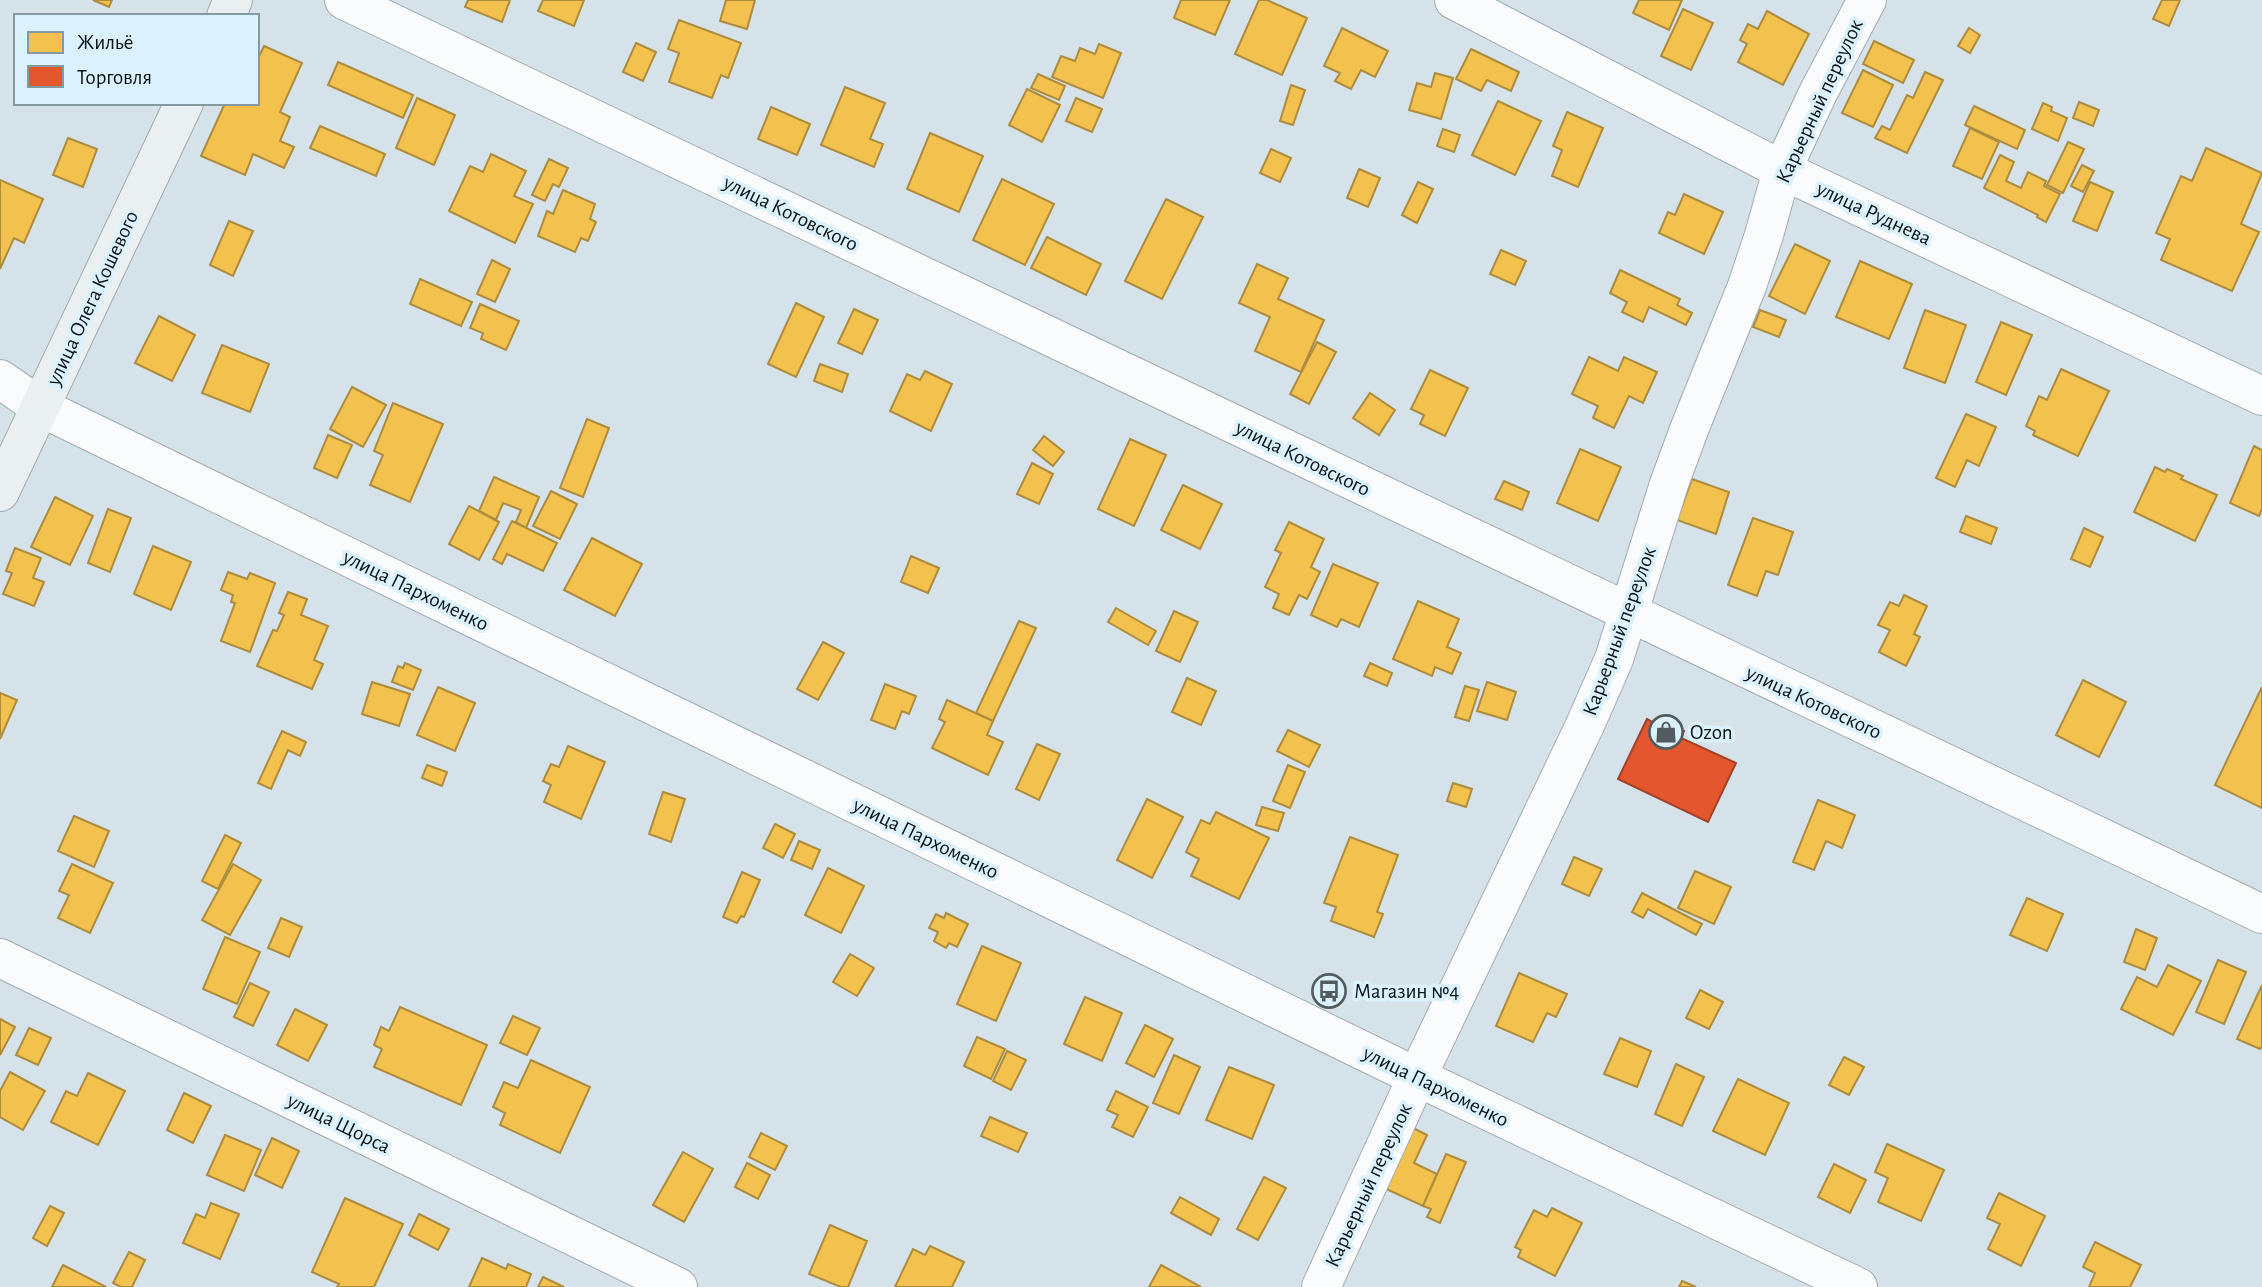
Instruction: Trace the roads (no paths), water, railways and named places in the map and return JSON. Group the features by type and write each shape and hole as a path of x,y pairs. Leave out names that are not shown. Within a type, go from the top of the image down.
{"street":[{"name":"улица Котовского","path":"344,0 2262,914"},
{"name":"улица Руднева","path":"1454,0 1782,170 2262,396"},
{"name":"Карьерный переулок","path":"1321,1287 1614,659 1690,427 1751,274 1782,170 1818,93 1867,0"},
{"name":"улица Олега Кошевого","path":"0,492 183,105"},
{"name":"улица Пархоменко","path":"0,379 40,407 1417,1077 1858,1287"},
{"name":"улица Щорса","path":"0,958 678,1287"}],"place":[{"name":"Ozon","path":"1666,732"},
{"name":"Магазин №4","path":"1329,991"}]}
